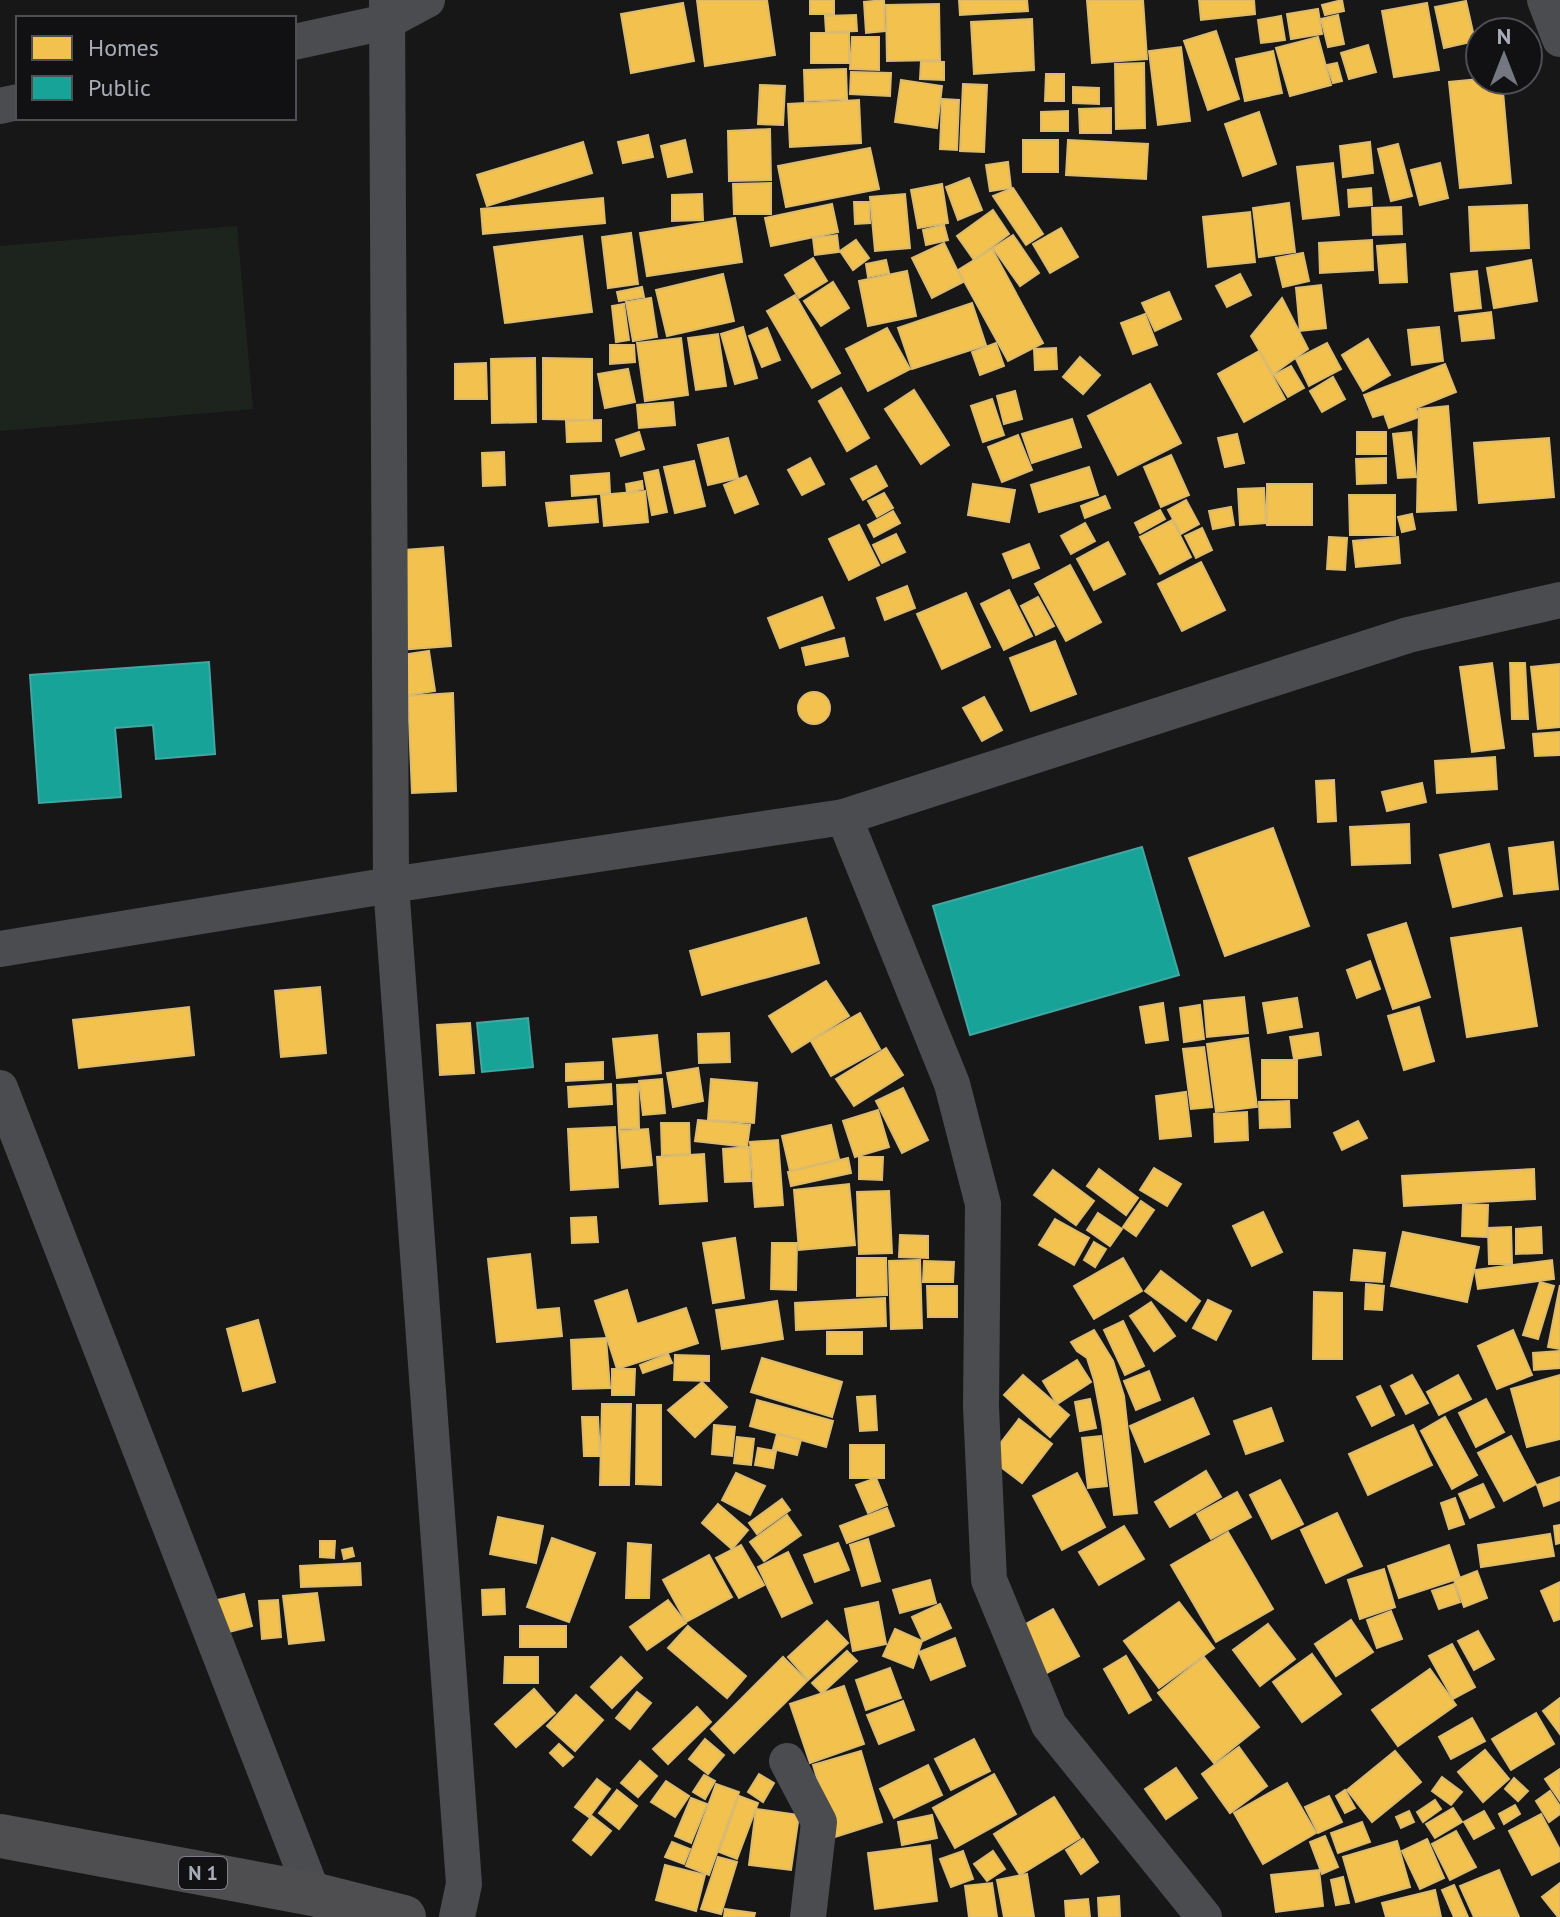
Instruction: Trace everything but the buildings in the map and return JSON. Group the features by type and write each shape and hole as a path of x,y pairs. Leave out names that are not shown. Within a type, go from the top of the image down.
{"highway":[{"name":"N 1","path":"0,1836 313,1894 404,1917"}],"street":[{"path":"296,41 427,0"},
{"path":"1545,0 1560,39"},
{"path":"387,11 391,885 463,1868 464,1884 457,1917"},
{"path":"0,949 391,885 844,817 1408,635 1560,600"},
{"path":"844,817 952,1084 983,1204 981,1407 989,1580 1049,1725 1204,1917"},
{"path":"0,1088 313,1894"},
{"path":"787,1761 819,1822 808,1917"}],"shaded area":[{"path":"237,226 253,409 0,431 0,246"}]}
